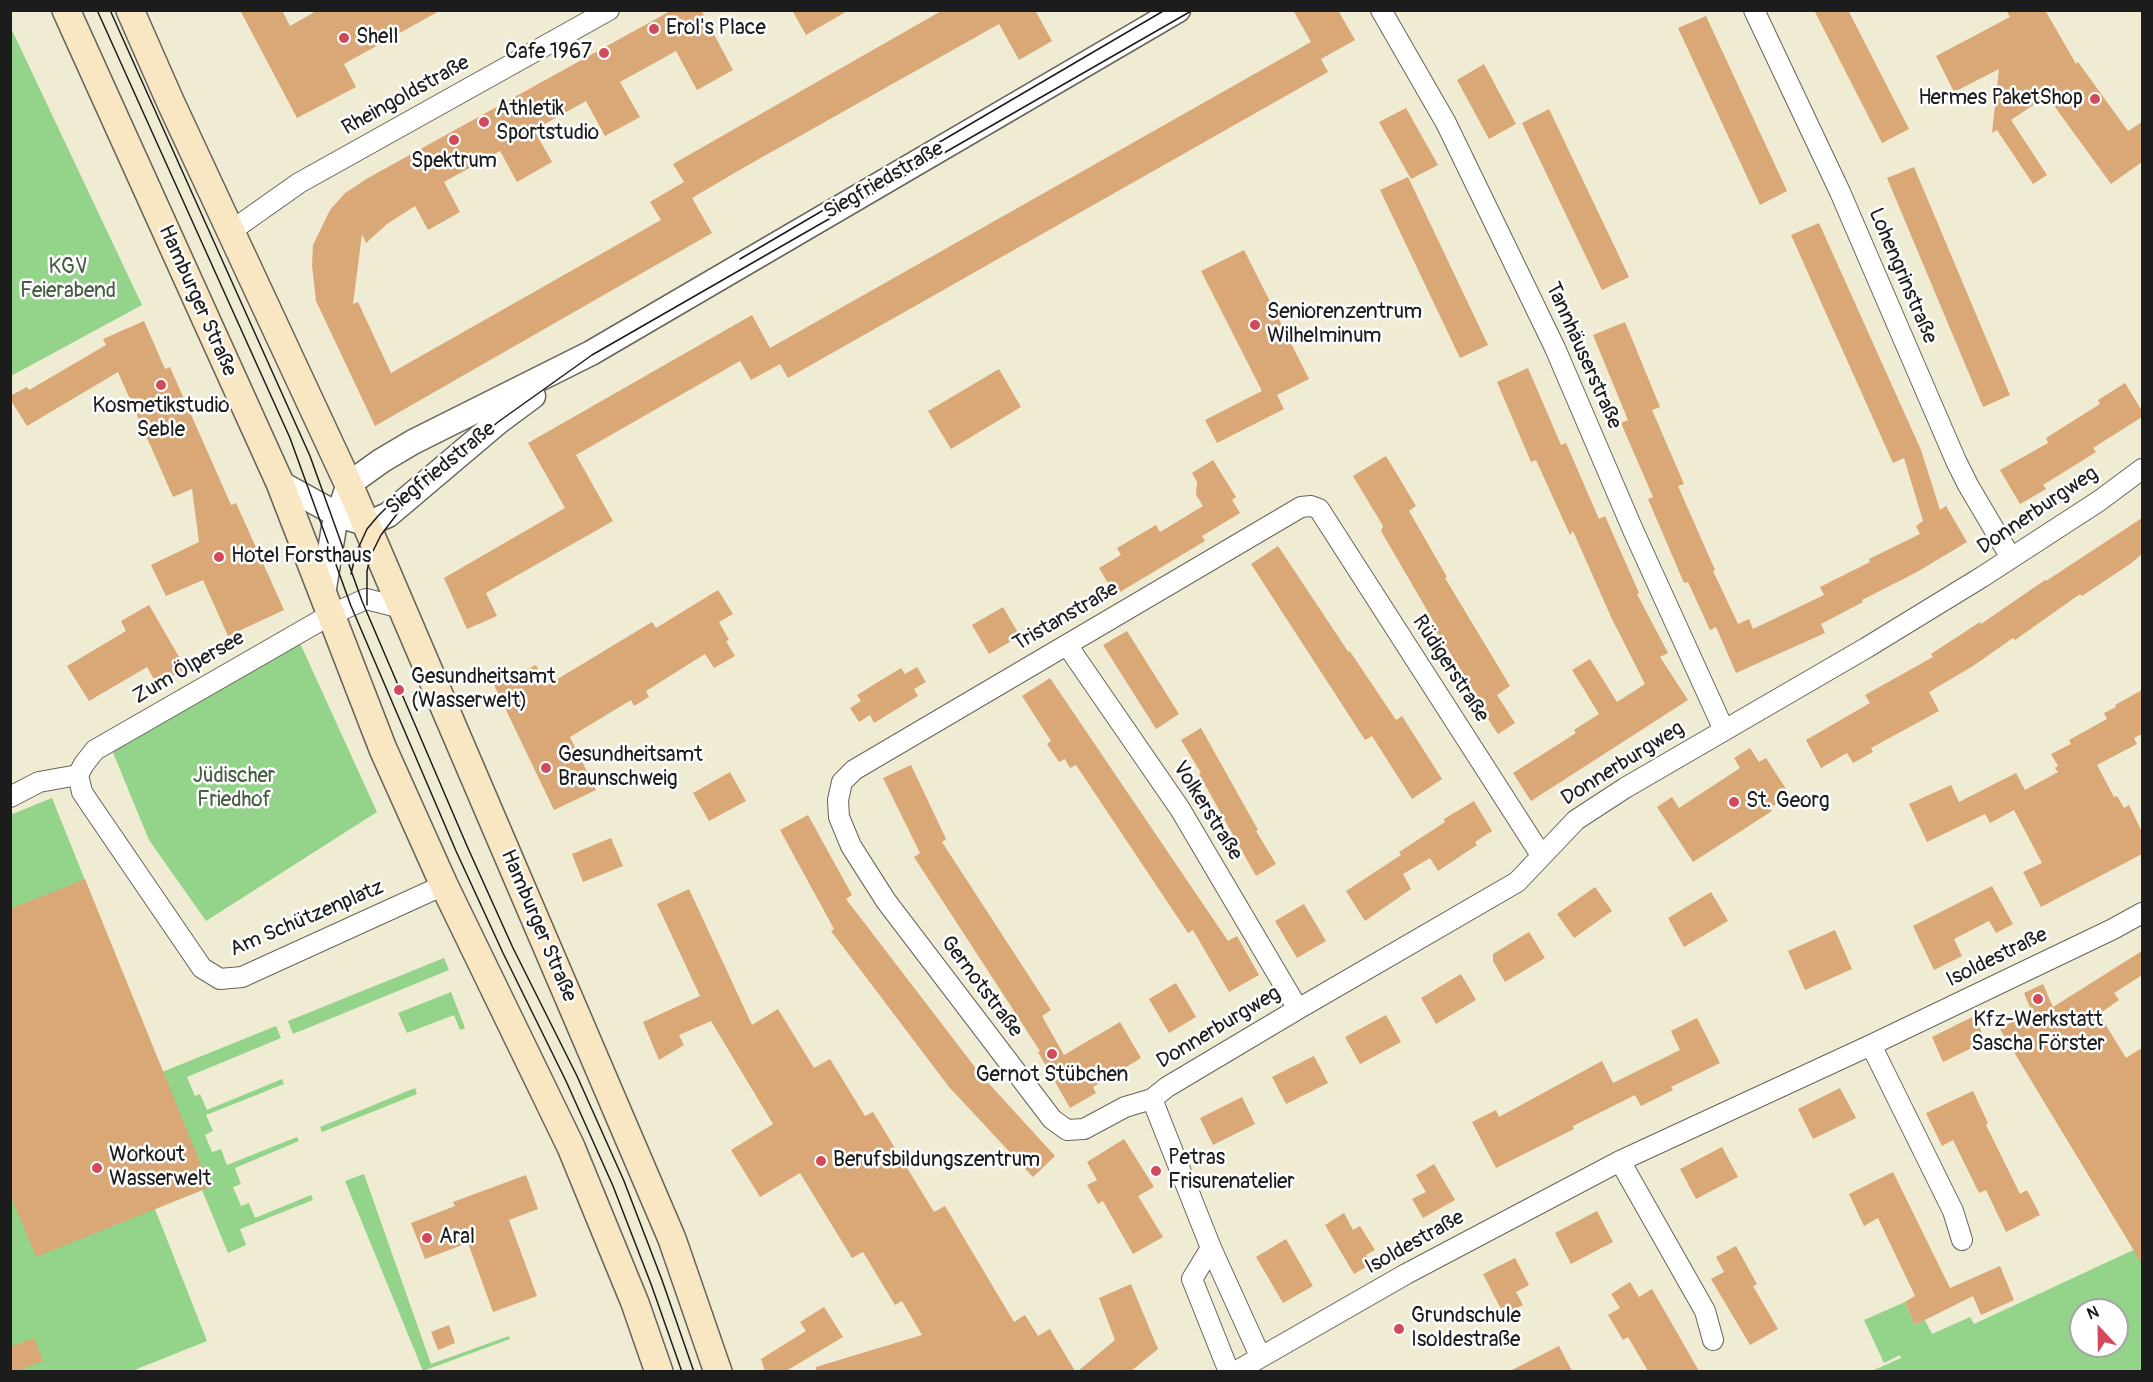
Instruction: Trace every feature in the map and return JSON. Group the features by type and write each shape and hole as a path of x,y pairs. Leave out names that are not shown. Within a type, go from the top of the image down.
{"main road":[{"name":"Hamburger Straße","path":"66,10 280,483 383,749 444,885 571,1147 635,1303 659,1371"},
{"name":"Hamburger Straße","path":"130,10 349,484 672,1239 718,1371"}],"street":[{"name":"Rheingoldstraße","path":"231,231 299,183 609,10"},
{"name":"Siegfriedstraße","path":"349,484 413,442 591,353 1178,10"},
{"name":"Tannhäuserstraße","path":"1381,10 1446,123 1555,348 1633,530 1724,730"},
{"name":"Lohengrinstraße","path":"1754,10 1840,192 1956,461 2011,558"},
{"name":"Siegfriedstraße","path":"280,483 338,515 365,523 388,515 498,422 591,353"},
{"path":"460,419 475,432 476,441"},
{"name":"Donnerburgweg","path":"1260,1356 1210,1248 1152,1099 1167,1087 1298,1009 1517,882 1575,819 1982,577 2099,501 2142,470"},
{"path":"326,605 330,549 338,515 349,484"},
{"name":"Tristanstraße","path":"842,782 874,757 1301,507 1311,506 1319,509"},
{"name":"Rüdigerstraße","path":"1319,509 1541,855"},
{"name":"Zum Ölpersee","path":"78,776 95,750 326,605 366,599 402,609"},
{"name":"Volkerstraße","path":"1067,645 1180,809 1298,1009"},
{"path":"10,797 39,782 78,776"},
{"name":"Am Schützenplatz","path":"78,776 82,792 202,968 220,979 242,977 444,885"},
{"name":"Gernotstraße","path":"842,782 837,800 839,817 851,846 886,901 1052,1119 1068,1131 1084,1129 1125,1107 1152,1099"},
{"name":"Isoldestraße","path":"1235,1371 1406,1274 1620,1161 1871,1045 2142,913"},
{"path":"1871,1045 1953,1211 1962,1240"},
{"path":"1620,1161 1705,1311 1713,1340"},
{"path":"1210,1248 1192,1280 1229,1371"}],"green space":[{"name":"KGV Feierabend","path":"10,26 142,305 11,376 10,376"},
{"name":"Jüdischer Friedhof","path":"299,641 377,812 206,921 149,840 112,750"},
{"path":"52,798 162,1072 276,1026 281,1038 187,1077 195,1096 200,1094 207,1110 282,1079 284,1084 206,1115 213,1131 205,1135 212,1152 221,1149 227,1165 297,1137 299,1141 235,1168 241,1184 233,1187 241,1206 249,1203 255,1218 311,1195 313,1200 240,1229 246,1245 228,1253 202,1190 155,1209 207,1341 132,1371 11,1371 10,815"},
{"path":"444,958 449,970 293,1034 288,1021"},
{"path":"451,992 465,1028 460,1030 454,1015 407,1033 398,1013"},
{"path":"415,1088 417,1094 322,1132 320,1127"},
{"path":"364,1174 431,1364 509,1336 510,1339 423,1371 345,1181"},
{"path":"2142,1246 2142,1371 1872,1371 1901,1358 1900,1355 1884,1363 1864,1320 1905,1302 1915,1325 1925,1320 1932,1334 1970,1317 1974,1324"}],"building":[{"path":"240,10 282,10 290,26 318,10 441,10 344,64 356,87 297,118"},
{"path":"672,10 701,10 733,70 697,90 676,51 620,82 640,117 605,136 586,101 534,130 552,162 517,182 500,151 444,182 460,212 428,230 415,206 387,224 366,243 362,234 353,304 358,302 391,373 661,220 650,202 684,182 673,164 943,10 1035,10 1052,41 1019,60 999,24 743,168 692,198 712,233 375,426 316,301 312,265 313,245 330,210 345,193 368,178"},
{"path":"792,10 849,10 806,35"},
{"path":"1293,10 1338,10 1355,40 1321,59 1328,72 788,378 780,364 751,380 740,361 576,455 613,521 486,593 497,616 467,629 444,578 565,508 528,443 752,315 770,348 1311,42"},
{"path":"1814,10 1848,10 1909,129 1882,143"},
{"path":"2006,10 2045,10 2076,64 2078,62 2128,131 2142,122 2142,162 2111,184 2047,96 2011,120 2047,175 2033,184 1997,130 1992,133 1999,69 1954,92 1936,56 2010,17"},
{"path":"1706,16 1787,191 1760,205 1678,28"},
{"path":"1484,64 1516,124 1489,139 1457,80"},
{"path":"1406,108 1438,165 1411,179 1379,122"},
{"path":"1549,109 1629,277 1602,290 1522,123"},
{"path":"1914,167 2010,395 1983,407 1887,178"},
{"path":"1408,177 1488,345 1460,358 1380,190"},
{"path":"1819,223 1921,450 1940,510 1946,506 1967,542 1821,624 1825,633 1736,673 1716,627 1710,630 1688,582 1684,583 1648,499 1653,497 1621,423 1628,420 1593,335 1625,322 1660,407 1652,410 1684,484 1678,486 1738,624 1749,619 1753,629 1824,595 1820,587 1920,534 1916,526 1923,521 1904,458 1893,463 1791,235"},
{"name":"Seniorenzentrum Wilhelminum","path":"1244,250 1309,379 1277,395 1284,409 1217,443 1205,420 1262,391 1201,271"},
{"path":"144,321 165,369 170,367 231,505 236,503 284,610 228,636 203,580 166,596 151,565 199,542 192,489 173,497 118,372 27,426 10,399 10,396 27,387 29,390 106,345 103,339"},
{"path":"1528,368 1561,445 1566,443 1599,519 1605,516 1639,593 1637,594 1668,653 1660,657 1688,700 1531,801 1513,773 1576,733 1574,730 1599,714 1572,670 1590,659 1617,702 1645,684 1611,617 1573,531 1570,535 1536,460 1531,462 1497,382"},
{"path":"999,369 1021,407 951,449 928,411"},
{"path":"2125,383 2142,411 2142,417 2093,448 2096,452 2043,485 2046,489 2020,504 2000,470 2048,443 2046,438 2100,404 2098,400"},
{"path":"1386,456 1416,506 1409,511 1447,577 1445,578 1510,686 1497,695 1515,723 1498,734 1486,716 1489,715 1437,632 1438,629 1381,531 1383,526 1353,476"},
{"path":"1213,460 1236,497 1232,500 1240,513 1202,536 1205,541 1115,595 1099,568 1121,555 1117,548 1156,525 1160,532 1203,506 1196,495 1197,482 1192,473"},
{"path":"2142,518 2142,554 2130,564 2082,596 2080,594 2015,640 2013,638 1973,666 1929,692 1939,711 1871,748 1873,752 1853,763 1847,753 1821,768 1806,740 1870,703 1865,695 1933,657 1931,654 1980,622 1981,624"},
{"path":"1278,546 1396,720 1402,716 1442,779 1412,799 1372,736 1365,740 1251,564"},
{"path":"718,590 733,614 719,622 735,656 714,668 705,654 646,691 649,697 634,706 631,700 570,737 596,790 554,810 494,685 536,665 546,686 652,622 656,628"},
{"path":"149,605 186,669 157,685 147,667 89,701 67,666 126,631 121,621"},
{"path":"1003,607 1020,636 989,654 972,625"},
{"path":"1127,631 1179,714 1156,729 1103,645"},
{"path":"917,667 926,682 914,689 918,696 874,723 870,715 859,722 850,708 861,701 857,695 901,668 905,674"},
{"path":"1050,678 1228,941 1237,936 1259,975 1229,992 1193,930 1188,933 1076,765 1070,768 1065,759 1059,762 1047,744 1051,741 1022,696"},
{"path":"2142,690 2142,734 2134,738 2137,744 2097,765 2114,797 2117,796 2124,808 2129,805 2142,832 2142,854 2041,907 2023,872 2042,863 2014,810 1990,823 1985,814 1927,842 1909,804 1951,785 1959,802 2016,773 2025,790 2058,772 2055,768 2058,766 2051,754 2071,744 2069,740 2107,719 2104,713"},
{"path":"1201,728 1276,864 1256,876 1181,740"},
{"name":"St. Georg","path":"1750,748 1759,762 1766,758 1790,795 1770,808 1772,811 1693,862 1657,807 1672,797 1679,808 1740,768 1734,758"},
{"path":"911,765 946,839 942,842 1051,1010 1042,1016 1064,1055 1120,1022 1141,1058 1093,1087 1096,1093 1070,1108 1038,1052 1040,1051 914,857 920,853 883,778"},
{"path":"730,772 746,801 709,821 693,793"},
{"path":"1474,801 1492,831 1475,842 1477,845 1438,871 1430,858 1403,874 1411,889 1365,921 1346,891 1401,855 1399,852 1445,822 1444,819"},
{"path":"808,815 852,895 846,899 981,1075 1055,1156 1033,1177 949,1087 831,931 834,929 780,830"},
{"path":"611,838 623,866 583,882 572,854"},
{"path":"85,879 210,1187 36,1257 10,1194 10,909"},
{"path":"1992,886 2013,924 1996,933 1989,921 1954,939 1962,956 1934,970 1913,926"},
{"path":"1595,887 1612,911 1574,938 1557,914"},
{"path":"689,889 752,1025 778,1009 814,1068 830,1059 865,1116 873,1112 934,1212 945,1206 1014,1322 1025,1315 1038,1336 1050,1329 1075,1371 816,1371 816,1367 922,1335 902,1301 895,1305 863,1252 852,1258 800,1173 760,1197 731,1150 773,1124 711,1021 679,1035 684,1045 659,1060 643,1022 700,996 657,904"},
{"path":"1711,892 1728,921 1684,947 1668,918"},
{"path":"1304,904 1326,941 1297,958 1275,921"},
{"path":"1835,930 1852,969 1805,990 1788,951"},
{"path":"1529,932 1545,958 1505,982 1493,961 1493,954"},
{"path":"2142,951 2142,975 2114,993 2119,1000 2099,1014 2126,1058 2142,1048 2142,1264 2000,1029 2031,1010 2024,993 2043,984 2053,1007"},
{"path":"1461,974 1476,1000 1436,1024 1421,998"},
{"path":"1176,983 1196,1017 1169,1033 1149,999"},
{"path":"1386,1015 1401,1042 1360,1064 1345,1037"},
{"path":"1974,1016 1986,1041 1943,1062 1932,1037"},
{"path":"1697,1018 1720,1063 1671,1087 1673,1090 1641,1106 1635,1095 1496,1168 1472,1122 1496,1110 1499,1117 1602,1061 1613,1083 1680,1050 1671,1031"},
{"path":"1314,1056 1328,1083 1286,1104 1272,1077"},
{"path":"1840,1088 1856,1118 1813,1139 1798,1109"},
{"path":"1973,1091 1988,1123 1986,1125 2020,1194 2027,1190 2040,1215 2006,1232 1986,1190 1979,1193 1953,1140 1942,1146 1926,1113"},
{"path":"1242,1097 1255,1124 1213,1145 1200,1118"},
{"path":"1124,1139 1154,1187 1138,1196 1163,1237 1133,1254 1103,1201 1098,1204 1087,1185 1097,1180 1087,1162"},
{"path":"1722,1147 1738,1177 1696,1199 1680,1169"},
{"path":"1434,1164 1455,1200 1423,1218 1412,1199 1426,1192 1416,1175"},
{"path":"1893,1172 1950,1288 2000,1266 2014,1300 1981,1315 1973,1296 1915,1325 1905,1302 1915,1296 1878,1218 1864,1226 1849,1194"},
{"name":"Aral","path":"526,1175 538,1209 509,1220 537,1296 493,1312 468,1243 425,1259 411,1223 455,1206 453,1202"},
{"path":"1597,1211 1613,1242 1571,1264 1555,1233"},
{"path":"1344,1213 1353,1230 1360,1226 1375,1250 1366,1255 1371,1264 1354,1274 1325,1225"},
{"path":"1286,1239 1313,1286 1283,1303 1256,1257"},
{"path":"1736,1246 1757,1284 1753,1286 1778,1329 1750,1345 1711,1279 1724,1272 1716,1257"},
{"path":"1515,1258 1529,1285 1516,1292 1523,1305 1504,1315 1483,1274"},
{"path":"1630,1282 1639,1297 1652,1289 1699,1371 1648,1371 1628,1337 1623,1340 1608,1315 1620,1308 1611,1294"},
{"path":"1131,1284 1158,1349 1131,1371 1078,1371 1115,1340 1099,1298"},
{"path":"824,1307 843,1337 786,1371 765,1371 761,1359 806,1331 800,1322"},
{"path":"449,1325 455,1343 438,1350 431,1332"},
{"path":"34,1338 43,1361 17,1371 10,1371 10,1347"},
{"path":"1559,1346 1572,1371 1510,1371"}],"tram line":[{"path":"97,10 290,438 351,606 456,851 566,1081 613,1186 682,1372"},
{"path":"110,10 310,456 362,601 467,846 513,948 577,1076 624,1181 694,1372"},
{"path":"740,259 1165,10"},
{"path":"367,605 367,571 371,555 381,535 400,510 498,422 592,355 1193,10"},
{"path":"351,574 356,553 367,529 397,497 440,462"}],"place":[{"name":"Erol's Place","path":"654,29"},
{"name":"Shell","path":"344,38"},
{"name":"Cafe 1967","path":"604,53"},
{"name":"Hermes PaketShop","path":"2095,99"},
{"name":"Athletik Sportstudio","path":"484,122"},
{"name":"Spektrum","path":"454,140"},
{"name":"Seniorenzentrum Wilhelminum","path":"1255,325"},
{"name":"Kosmetikstudio Seble","path":"161,385"},
{"name":"Hotel Forsthaus","path":"219,557"},
{"name":"Gesundheitsamt (Wasserwelt)","path":"399,690"},
{"name":"Gesundheitsamt Braunschweig","path":"546,768"},
{"name":"St. Georg","path":"1734,802"},
{"name":"Kfz-Werkstatt Sascha Förster","path":"2038,999"},
{"name":"Gernot Stübchen","path":"1052,1054"},
{"name":"Berufsbildungszentrum","path":"821,1161"},
{"name":"Workout Wasserwelt","path":"97,1168"},
{"name":"Petras Frisurenatelier","path":"1156,1171"},
{"name":"Aral","path":"427,1238"},
{"name":"Grundschule Isoldestraße","path":"1399,1329"}]}
